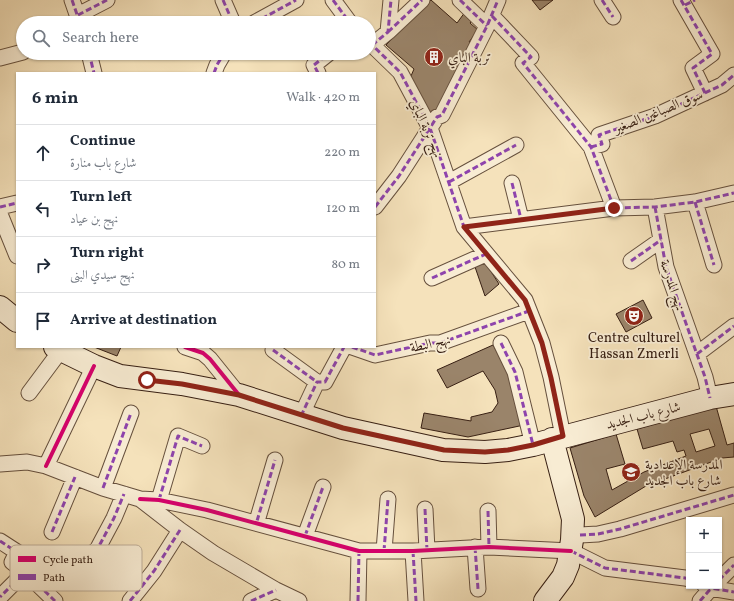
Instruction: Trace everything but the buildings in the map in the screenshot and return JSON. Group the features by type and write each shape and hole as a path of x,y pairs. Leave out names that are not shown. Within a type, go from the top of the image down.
{"main road":[{"path":"0,307 16,320"},
{"name":"شارع باب الجديد","path":"58,349 94,366 120,376 182,384 239,395 301,416 343,428 444,450 485,452 508,450 710,398 734,394"},
{"path":"545,601 563,577 576,543 572,540 573,519 549,440"}],"street":[{"path":"72,0 78,16"},
{"path":"83,16 107,0"},
{"path":"223,0 230,16"},
{"path":"267,16 296,0"},
{"path":"332,0 345,16"},
{"path":"388,32 391,0"},
{"path":"376,40 388,32 422,0"},
{"path":"460,0 489,21 531,57 523,63 591,148 614,208"},
{"path":"376,206 399,176 437,117 442,115 498,0"},
{"path":"602,0 613,17"},
{"path":"687,2 712,54 693,68 705,93"},
{"name":"نهج تربة الباي","path":"376,48 400,72 430,128 464,227"},
{"path":"0,58 16,54"},
{"path":"91,60 94,72"},
{"path":"214,72 220,60"},
{"path":"318,72 314,65 320,60"},
{"name":"سوق الصباغين الصغير","path":"591,148 602,144 599,135 655,116 722,85 734,75"},
{"path":"449,182 516,145"},
{"path":"512,183 521,220"},
{"path":"464,227 614,208 655,207 695,202 734,193"},
{"path":"695,202 714,264"},
{"path":"0,208 16,203"},
{"name":"نهج المدرسة","path":"655,207 666,267 697,354 710,398"},
{"path":"0,214 16,254"},
{"path":"464,227 525,300 542,343 551,378 549,440"},
{"name":"نهج المدرسة","path":"631,262 661,240"},
{"path":"432,278 486,254"},
{"name":"نهج البطة","path":"355,348 375,355 430,343 440,343 529,311"},
{"path":"697,354 734,326"},
{"path":"501,343 549,440"},
{"path":"188,348 203,353 210,359 239,395"},
{"path":"273,350 317,382 324,382 343,348"},
{"path":"29,393 58,349"},
{"path":"46,466 94,366"},
{"path":"301,416 317,382"},
{"path":"103,488 131,413"},
{"path":"159,500 178,436 202,446"},
{"path":"257,521 275,460"},
{"path":"0,464 27,462 46,466 103,488 140,500 212,553 276,590 299,601"},
{"path":"52,532 75,477"},
{"path":"305,536 323,487"},
{"path":"100,545 114,518 124,494"},
{"path":"140,500 159,500 208,510 359,551 384,551 576,543 598,534 620,529 734,495"},
{"path":"384,551 388,499"},
{"path":"416,601 425,509"},
{"path":"478,589 482,547 488,511"},
{"path":"142,586 154,572 180,530"},
{"path":"0,541 10,547"},
{"path":"576,543 605,568 686,578"},
{"path":"358,601 359,551"},
{"path":"722,576 734,565"},
{"path":"0,597 10,587"},
{"path":"722,588 734,592"},
{"path":"700,601 709,589"},
{"path":"251,601 276,590"},
{"path":"45,591 55,601"},
{"path":"130,601 138,591"}],"marked path":[{"path":"72,0 78,16"},
{"path":"78,15 107,0"},
{"path":"223,0 230,16"},
{"path":"267,16 296,0"},
{"path":"333,0 345,16"},
{"path":"376,42 388,32 391,0"},
{"path":"388,32 422,0"},
{"path":"460,0 487,26"},
{"path":"376,206 399,176 437,117 442,115 487,26 498,0"},
{"path":"602,0 613,17"},
{"path":"681,0 712,54 693,68 705,93"},
{"path":"685,5 695,0"},
{"path":"492,16 531,57 523,63 591,147 614,208"},
{"path":"376,49 400,72 430,128 464,227 525,300 542,343 551,377 563,436"},
{"path":"91,60 94,72"},
{"path":"214,72 220,60"},
{"path":"318,72 314,65 320,60"},
{"path":"591,147 602,144 599,135 655,116 722,85 734,75"},
{"path":"449,182 516,145"},
{"path":"512,183 521,219"},
{"path":"464,227 614,208 655,207 695,202 734,193"},
{"path":"695,202 714,265"},
{"path":"0,207 16,203"},
{"path":"655,207 666,267 705,377 710,398"},
{"path":"631,261 661,240"},
{"path":"432,278 486,254"},
{"path":"355,348 375,355 430,343 440,343 529,311"},
{"path":"697,354 734,326"},
{"path":"501,343 515,372 533,445"},
{"path":"301,416 317,382 325,382 343,348"},
{"path":"273,350 317,382"},
{"path":"103,488 131,413"},
{"path":"159,500 178,436 202,446"},
{"path":"257,521 275,460"},
{"path":"52,532 75,477"},
{"path":"305,536 323,487"},
{"path":"100,545 114,518 124,494"},
{"path":"580,535 598,534 620,529 734,495"},
{"path":"384,551 388,499"},
{"path":"425,509 427,550"},
{"path":"488,511 489,547"},
{"path":"142,586 154,571 180,530"},
{"path":"0,541 10,547"},
{"path":"475,547 478,589"},
{"path":"358,601 359,551"},
{"path":"413,551 416,601"},
{"path":"571,551 605,568 686,578"},
{"path":"722,577 734,565"},
{"path":"0,597 10,587"},
{"path":"700,601 710,589"},
{"path":"716,589 734,592"},
{"path":"251,601 276,590"},
{"path":"45,591 55,601"},
{"path":"130,601 138,591"}],"cycle path":[{"path":"188,348 203,353 210,359 239,395"},
{"path":"46,466 94,366"},
{"path":"140,499 159,500 207,510 359,551 413,551 489,547 571,551"}],"place":[{"name":"تربة الباي","path":"434,57"},
{"name":"Centre culturel Hassan Zmerli","path":"634,316"},
{"name":"المدرسة الإعدادية شارع باب الجديد","path":"631,472"}],"route":[{"path":"147,380 182,384 239,395 301,416 343,428 444,450 468,452 508,450 533,445 563,436 542,343 525,300 464,227 614,208"}]}
